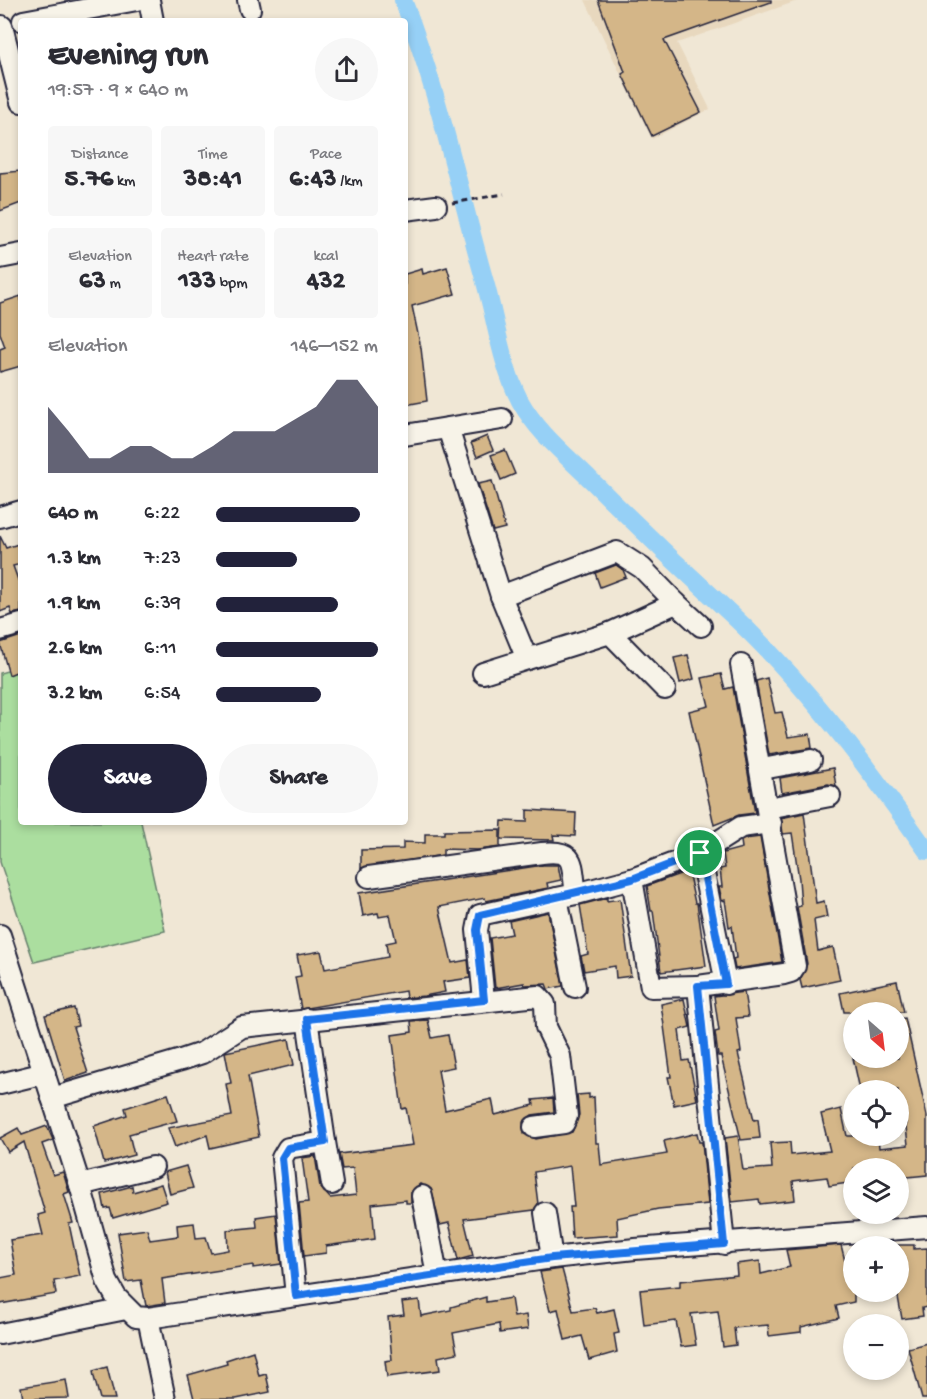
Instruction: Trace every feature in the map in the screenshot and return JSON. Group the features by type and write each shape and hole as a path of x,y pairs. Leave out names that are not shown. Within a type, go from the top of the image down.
{"street":[{"path":"27,18 137,0"},
{"path":"149,0 152,18"},
{"path":"408,210 436,206"},
{"path":"0,258 18,255"},
{"path":"408,435 502,419"},
{"path":"448,428 501,596 527,659"},
{"path":"0,517 18,512"},
{"path":"501,596 616,552 642,568 701,626"},
{"path":"483,673 610,633 676,603"},
{"path":"0,630 18,625"},
{"path":"610,633 665,688"},
{"path":"632,879 651,987 726,984 784,974 791,972 795,966 762,769 741,665"},
{"path":"762,769 811,760"},
{"path":"489,1000 477,930 480,915 632,879 700,853 741,827 830,796"},
{"path":"369,877 560,851 570,859 566,896 575,987"},
{"path":"700,853 726,984"},
{"path":"0,935 7,982 45,1073 107,1281 126,1309 136,1317 148,1318 552,1258 927,1227"},
{"path":"698,986 724,1244"},
{"path":"52,1098 192,1057 242,1027 538,996 543,999 546,1027 560,1056 567,1120 534,1127"},
{"path":"307,1019 332,1184"},
{"path":"0,1084 45,1073"},
{"path":"296,1296 282,1158 288,1148 325,1142"},
{"path":"80,1185 153,1167"},
{"path":"422,1196 437,1275"},
{"path":"545,1214 552,1258"},
{"path":"0,1334 126,1309"},
{"path":"148,1318 165,1399"}],"path":[{"path":"436,206 504,194"}],"shaded area":[{"path":"585,0 800,0 677,43 710,109 652,139"}],"green space":[{"path":"18,668 18,825 142,825 165,931 34,962 0,862 0,673"}],"building":[{"path":"598,0 771,0 771,2 664,40 701,112 652,136 622,74 625,72"},
{"path":"18,171 18,204 0,211 0,173"},
{"path":"447,267 455,294 412,306 421,348 427,401 408,404 408,273 422,269 423,274"},
{"path":"18,297 18,367 0,372 0,349 5,347 0,333 0,303"},
{"path":"487,436 493,450 477,457 471,443"},
{"path":"505,450 515,474 501,480 491,455"},
{"path":"492,481 505,528 493,531 478,484"},
{"path":"0,536 6,548 18,544 18,565 13,566 18,580 18,613 12,614 10,608 0,612"},
{"path":"616,565 623,570 626,577 600,587 595,573"},
{"path":"18,637 18,671 9,675 0,643"},
{"path":"688,655 694,679 680,683 674,658"},
{"path":"721,674 725,689 733,687 755,813 739,815 714,825 689,711 709,706 702,678"},
{"path":"767,678 775,713 782,712 788,737 810,734 812,748 769,755 756,681"},
{"path":"833,768 836,786 828,784 782,793 780,778"},
{"path":"527,810 576,813 575,836 553,835 554,840 501,839 502,821 527,822"},
{"path":"804,813 816,903 824,901 827,917 814,920 818,951 833,947 840,980 802,988 800,980 807,964 797,907 801,906 799,879 792,833 783,834 781,818"},
{"path":"500,830 500,847 478,850 443,849 443,855 361,868 361,850 403,849 403,842 425,843 425,834 444,834 444,831"},
{"path":"760,837 782,962 735,969 732,926 729,927 725,900 722,901 719,887 722,887 720,869 725,868 723,853 742,848 741,841 745,839"},
{"path":"543,865 558,865 561,880 547,883 548,888 486,901 485,898 439,907 452,963 468,960 470,978 443,982 445,992 424,996 406,998 405,991 301,1009 295,977 301,976 297,955 321,951 325,969 388,957 386,943 396,941 390,915 379,917 378,913 363,916 359,893"},
{"path":"688,871 695,903 697,903 706,966 661,972 653,911 651,911 647,886"},
{"path":"607,898 607,901 620,899 631,976 616,978 615,966 584,971 581,956 588,954 580,905"},
{"path":"548,912 563,986 548,989 546,984 524,985 524,983 495,988 490,938 512,934 509,921"},
{"path":"897,981 902,1002 843,1002 843,1007 840,993"},
{"path":"744,992 748,1017 736,1018 741,1052 738,1053 754,1120 758,1119 760,1138 741,1140 721,1056 718,1056 715,1032 719,1031 714,996"},
{"path":"684,999 690,1027 679,1030 683,1061 689,1060 697,1100 674,1105 668,1077 671,1077 661,1004"},
{"path":"74,1008 78,1026 73,1027 88,1073 65,1081 45,1015"},
{"path":"428,1020 432,1038 448,1035 454,1067 438,1070 445,1110 492,1099 495,1115 534,1105 533,1100 553,1098 554,1112 532,1115 523,1122 524,1134 536,1139 572,1132 579,1115 577,1095 589,1094 589,1098 594,1097 596,1143 599,1143 601,1165 667,1154 664,1141 697,1133 699,1142 702,1142 708,1204 658,1209 617,1218 618,1235 572,1238 570,1207 574,1207 570,1166 534,1172 538,1204 534,1210 464,1219 473,1256 458,1260 449,1223 440,1225 431,1189 420,1184 411,1192 411,1203 406,1203 406,1200 372,1204 375,1239 326,1246 326,1253 304,1256 299,1203 308,1202 302,1158 315,1156 320,1187 330,1198 356,1195 353,1168 342,1169 339,1154 413,1145 406,1108 402,1109 392,1035 412,1032 411,1021"},
{"path":"909,1036 927,1116 927,1175 909,1177 909,1158 843,1158 843,1184 829,1186 827,1177 793,1181 795,1200 760,1204 759,1199 732,1202 725,1138 738,1136 743,1170 772,1168 770,1143 790,1142 791,1155 830,1151 821,1114 841,1109 843,1146 879,1146 879,1148 909,1146 909,1080 858,1080 855,1068 909,1068"},
{"path":"289,1039 294,1065 248,1076 259,1137 210,1148 207,1135 175,1147 168,1128 232,1116 226,1084 231,1083 225,1052"},
{"path":"168,1094 177,1121 129,1134 134,1155 104,1163 94,1126 127,1115 125,1108"},
{"path":"47,1126 53,1140 42,1144 53,1175 63,1172 69,1192 64,1194 73,1223 69,1224 80,1276 54,1281 56,1294 0,1304 0,1278 16,1275 10,1240 43,1235 38,1215 45,1213 24,1142 8,1152 0,1138 18,1128 22,1135"},
{"path":"186,1166 193,1188 170,1194 165,1172"},
{"path":"161,1184 167,1202 113,1218 110,1208 105,1209 102,1194 132,1186 133,1192"},
{"path":"276,1214 281,1264 253,1268 253,1265 162,1279 165,1303 146,1306 141,1280 126,1282 118,1233 147,1229 150,1240 178,1236 177,1225 194,1223 196,1238 206,1237 211,1253 228,1250 227,1230 257,1227 256,1217"},
{"path":"841,1245 843,1302 854,1302 836,1306 839,1318 801,1327 801,1332 769,1336 768,1325 734,1328 736,1345 723,1347 718,1311 691,1314 696,1345 681,1347 676,1321 644,1325 640,1290 680,1286 680,1281 737,1275 736,1264 760,1261 761,1274 790,1267 786,1250"},
{"path":"909,1245 914,1245 914,1249 927,1248 927,1307 922,1308 923,1316 909,1318 909,1314 901,1314 899,1302 909,1302"},
{"path":"562,1269 573,1311 595,1308 597,1313 614,1309 619,1333 614,1334 617,1352 589,1360 582,1336 565,1340 558,1309 550,1311 540,1272"},
{"path":"486,1297 486,1302 511,1298 514,1317 526,1315 528,1329 500,1333 499,1324 453,1333 457,1353 438,1357 440,1370 387,1377 385,1361 392,1360 388,1317 404,1315 402,1302 419,1300 421,1316 451,1310 451,1307"},
{"path":"927,1343 927,1399 922,1399 909,1348"},
{"path":"253,1351 259,1376 266,1374 270,1392 236,1399 194,1399 188,1375 227,1364 226,1360"},
{"path":"107,1367 115,1399 100,1399 94,1377 93,1371"},
{"path":"66,1380 69,1398 23,1399 21,1387"}],"waterway":[{"path":"403,0 438,105 503,357 520,401 553,443 758,640 784,668 859,757 927,851"}],"route":[{"path":"700,853 726,984 698,986 724,1244 634,1249 552,1258 296,1296 282,1158 288,1148 325,1142 307,1019 484,1000 477,920 484,912 557,898 632,879 700,853"}]}
